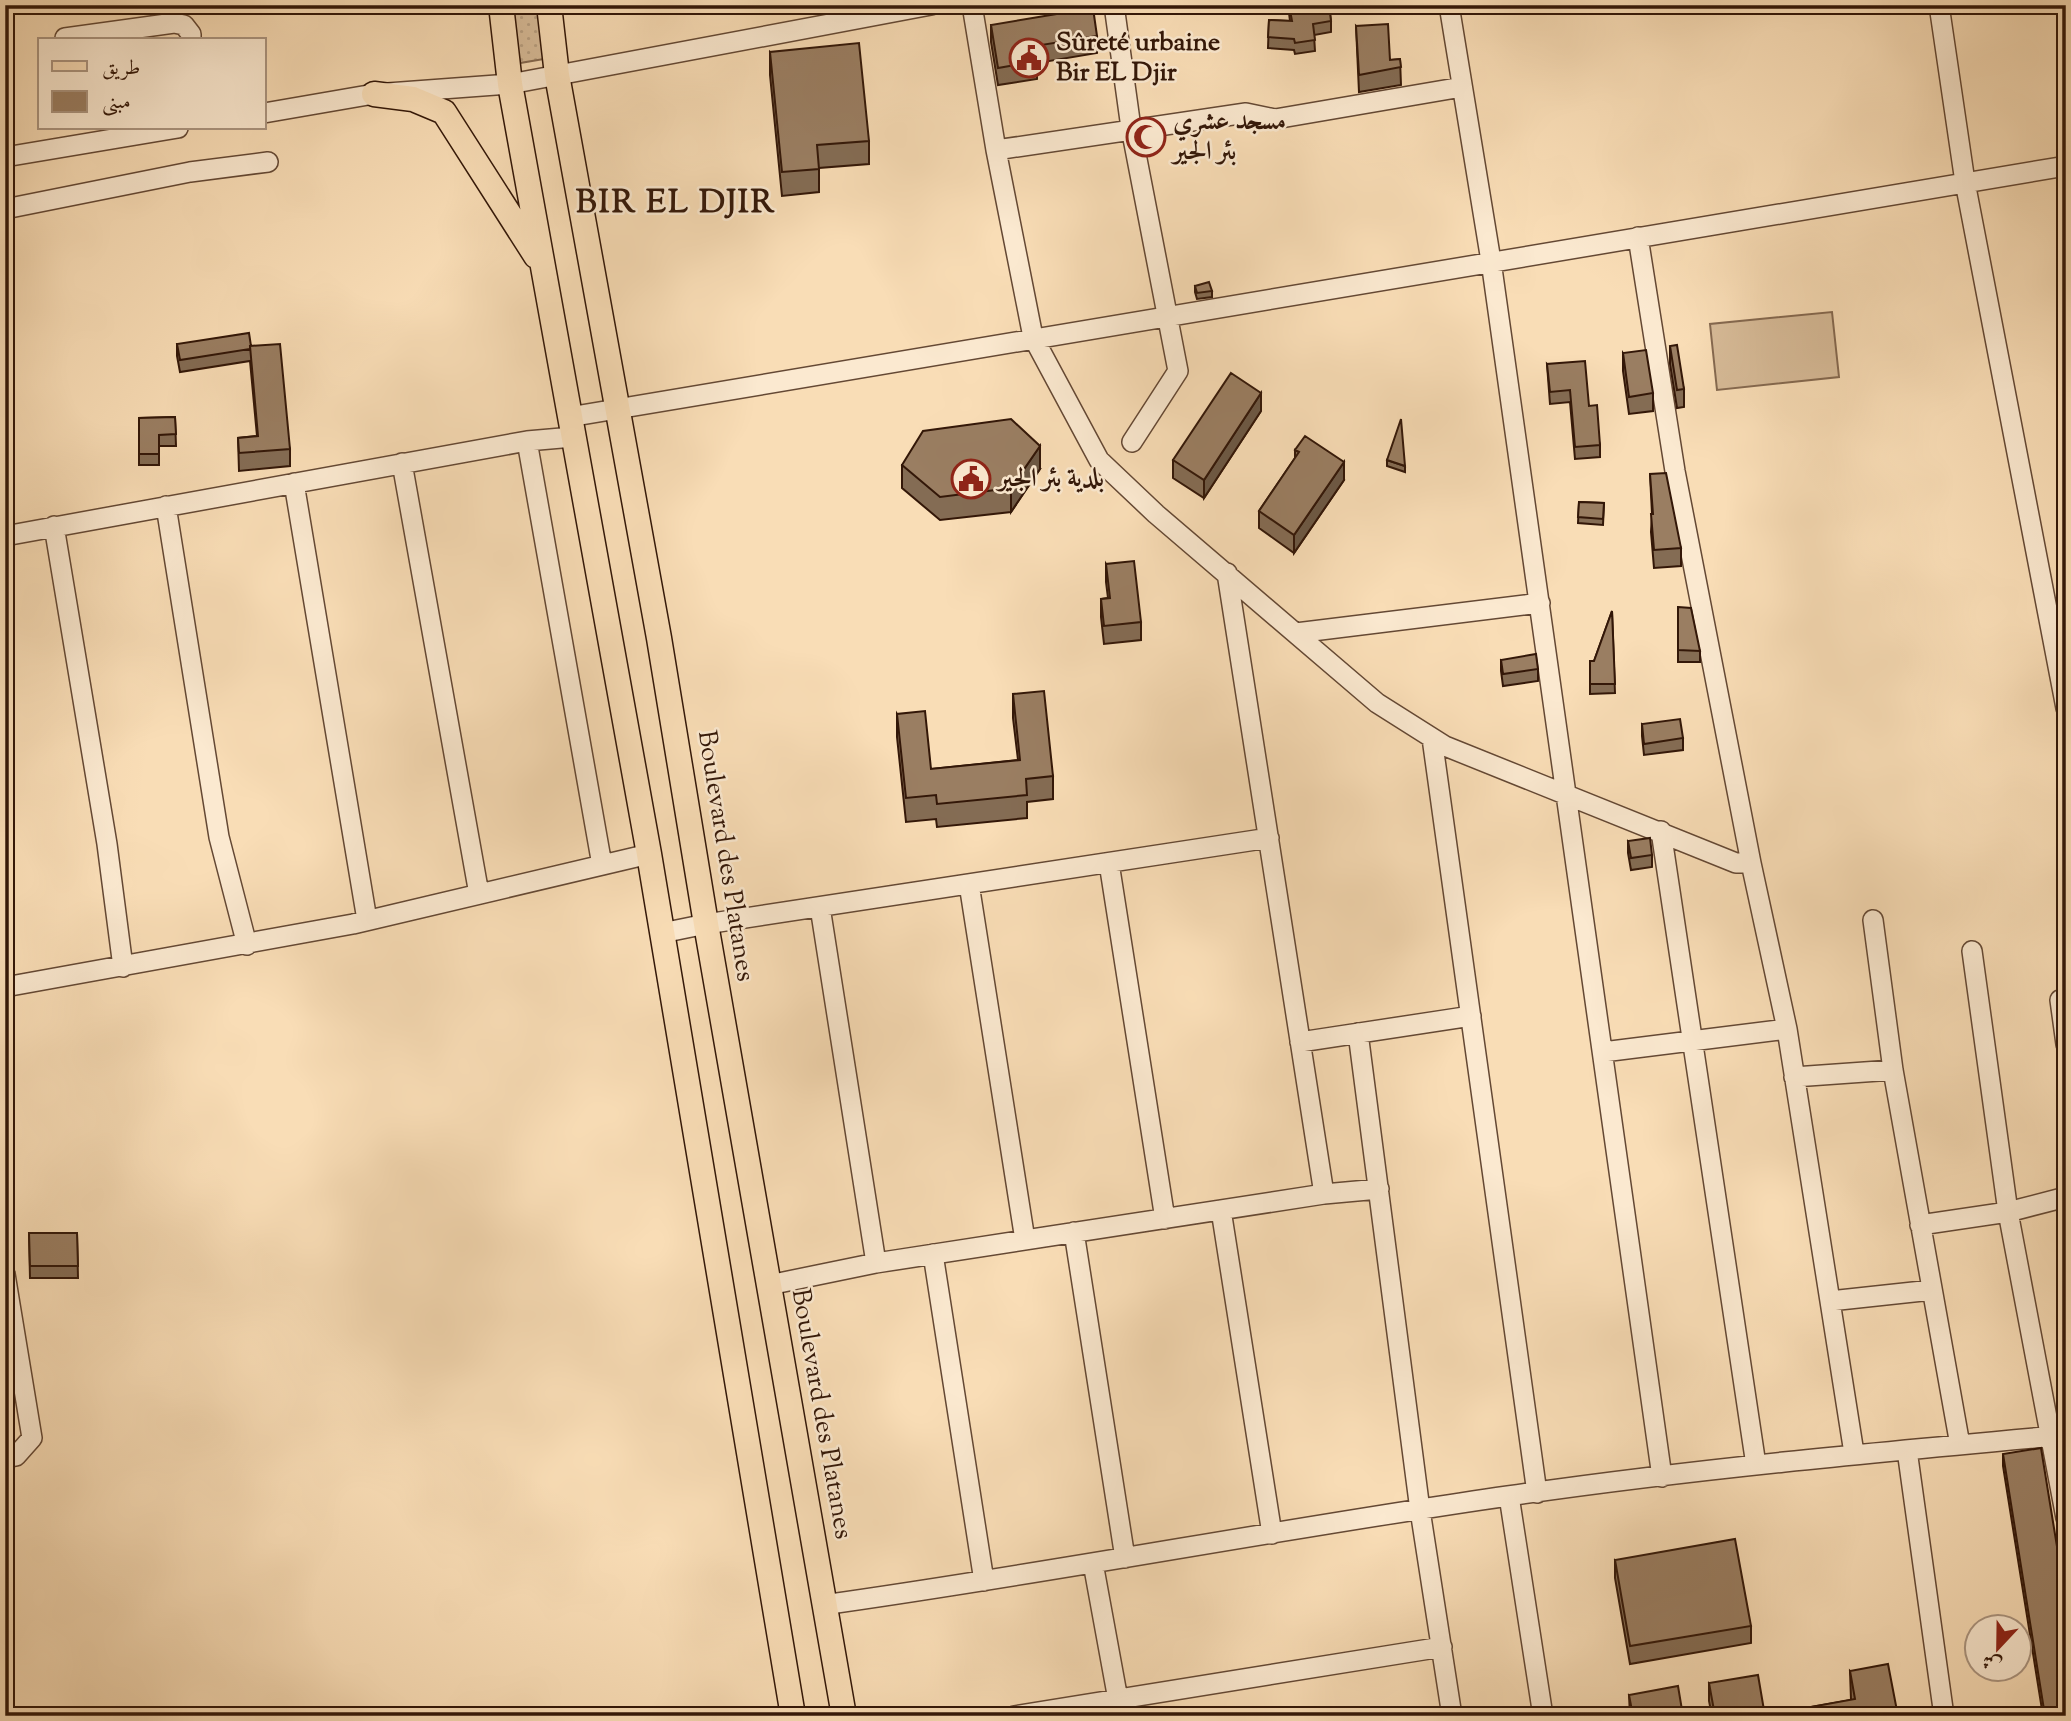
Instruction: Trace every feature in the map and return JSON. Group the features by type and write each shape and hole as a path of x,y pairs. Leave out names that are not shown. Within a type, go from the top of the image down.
{"main road":[{"path":"501,5 510,84 663,933 793,1716"},
{"name":"Boulevard des Platanes","path":"549,5 557,75 659,638 844,1716"},
{"path":"374,94 413,99 444,112 542,266"}],"street":[{"path":"266,113 374,94 510,84 931,5"},
{"path":"972,5 996,150 1033,337 1099,460 1156,514 1377,703 1432,738 1445,746 1735,863 1751,863"},
{"path":"1114,5 1131,128 1178,371 1132,442"},
{"path":"1449,5 1491,261 1662,1477"},
{"path":"1939,5 1965,182 2066,708"},
{"path":"65,38 174,23 184,25 191,38"},
{"path":"996,150 1246,113 1275,119 1462,87"},
{"path":"5,157 166,130"},
{"path":"5,209 190,172 268,162"},
{"path":"5,536 527,441 617,409 1033,337 2066,166"},
{"path":"1638,237 1675,471 1751,863 1787,1029 1854,1453"},
{"path":"527,441 602,865"},
{"path":"402,463 479,894"},
{"path":"294,483 367,920"},
{"path":"166,506 219,837 247,945"},
{"path":"54,526 107,844 123,967"},
{"path":"1227,573 1324,1194"},
{"path":"1296,633 1540,603"},
{"path":"1432,738 1537,1493"},
{"path":"1661,831 1756,1465"},
{"path":"663,933 706,924 1269,838"},
{"path":"5,987 247,945 367,920 649,853"},
{"path":"1109,863 1165,1219"},
{"path":"969,884 1025,1240"},
{"path":"820,907 876,1263"},
{"path":"1873,919 1893,1070 1961,1445"},
{"path":"1972,951 2008,1212 2058,1435 2066,1518"},
{"path":"2060,1000 2066,1044"},
{"path":"1300,1042 1471,1016"},
{"path":"1603,1052 1787,1029"},
{"path":"1358,1033 1420,1510 1452,1716"},
{"path":"1794,1077 1893,1070"},
{"path":"769,1285 933,1254 1324,1194 1379,1189"},
{"path":"1920,1225 2008,1212 2066,1197"},
{"path":"1221,1210 1272,1534"},
{"path":"1074,1232 1125,1558"},
{"path":"933,1254 984,1581"},
{"path":"5,1274 32,1438 16,1456 5,1458"},
{"path":"1830,1301 1932,1290"},
{"path":"823,1605 1508,1496 1854,1453 2058,1435"},
{"path":"1907,1450 1944,1716"},
{"path":"1508,1496 1543,1716"},
{"path":"1093,1563 1120,1708"},
{"path":"1014,1716 1120,1708 1441,1647"}],"shaded area":[{"path":"510,5 541,5 550,58 520,63"},
{"path":"1832,312 1839,377 1717,390 1710,324"}],"building":[{"path":"1289,5 1329,5 1331,21 1313,24 1315,40 1295,43 1294,39 1268,37 1269,20 1292,21"},
{"path":"1093,8 1097,36 1035,46 1037,61 998,68 991,25"},
{"path":"1388,24 1390,60 1400,59 1401,67 1359,75 1356,26"},
{"path":"859,43 869,141 817,145 819,169 782,172 770,52"},
{"path":"1209,282 1212,291 1197,293 1195,286"},
{"path":"249,333 250,349 180,360 177,344"},
{"path":"280,344 290,449 239,453 238,438 258,436 250,346"},
{"path":"1677,345 1684,389 1677,390 1670,346"},
{"path":"1646,350 1653,393 1629,397 1623,353"},
{"path":"1585,361 1589,406 1597,405 1600,445 1575,447 1570,390 1550,392 1547,364"},
{"path":"1231,373 1261,393 1204,480 1173,460"},
{"path":"175,417 176,434 159,435 159,454 139,454 139,418"},
{"path":"1011,419 1040,446 1011,488 940,497 902,465 923,431"},
{"path":"1401,419 1405,466 1387,460"},
{"path":"1305,436 1344,462 1294,535 1259,511 1299,452 1295,450"},
{"path":"1666,473 1681,548 1654,550 1650,474"},
{"path":"1579,502 1604,503 1603,519 1578,517"},
{"path":"1134,561 1141,622 1104,626 1101,599 1110,598 1106,564"},
{"path":"1678,607 1691,608 1700,651 1678,650"},
{"path":"1612,611 1615,684 1590,684 1590,661 1594,661"},
{"path":"1536,654 1538,669 1503,674 1501,660"},
{"path":"1044,691 1053,776 1026,779 1027,795 937,804 936,795 906,798 897,714 925,711 931,769 1020,760 1013,694"},
{"path":"1680,719 1683,738 1644,744 1642,724"},
{"path":"1650,838 1652,855 1631,858 1628,841"},
{"path":"29,1233 77,1233 78,1266 30,1266"},
{"path":"2041,1448 2066,1602 2066,1716 2045,1716 2032,1635 2032,1612 2028,1612 2003,1454"},
{"path":"1735,1539 1751,1626 1630,1646 1615,1560"},
{"path":"1888,1664 1898,1716 1807,1716 1805,1708 1855,1699 1850,1671"},
{"path":"1758,1675 1765,1716 1715,1716 1709,1683"},
{"path":"1678,1686 1683,1716 1633,1716 1629,1695"}],"place":[{"name":"Sûreté urbaine Bir EL Djir","path":"1029,58"},
{"name":"مسجد عشري بئر الجير","path":"1146,137"},
{"name":"بلدية بئر الجير","path":"971,479"}],"district":[{"name":"BIR EL DJIR","path":"676,204"}]}
